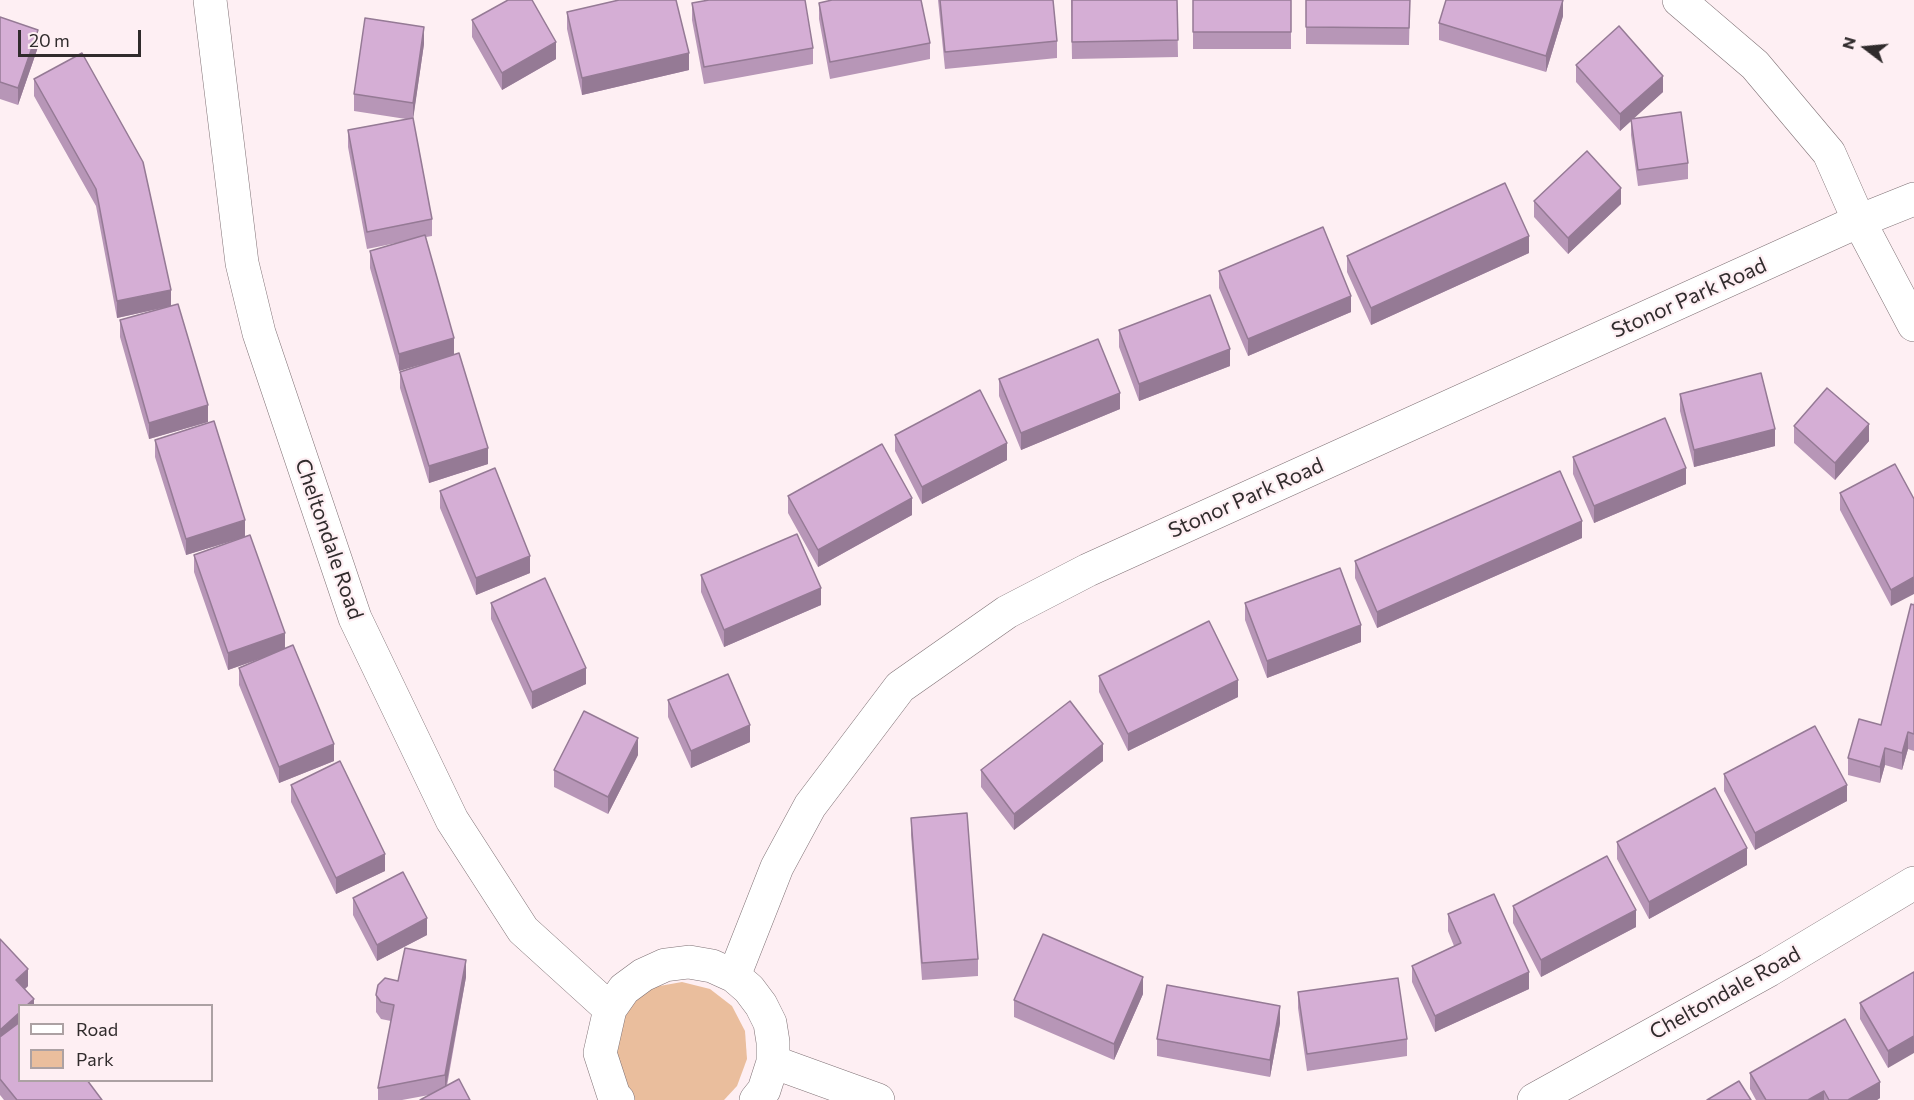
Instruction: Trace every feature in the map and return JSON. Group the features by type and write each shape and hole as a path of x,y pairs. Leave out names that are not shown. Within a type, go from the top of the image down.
{"street":[{"name":"Cheltondale Road","path":"210,0 241,252 259,333 355,618 452,820 522,930 610,1009"},
{"path":"1679,0 1755,65 1829,153 1859,221 1914,326"},
{"name":"Stonor Park Road","path":"735,976 777,867 810,806 900,687 1007,612 1099,565 1859,221 1914,199"},
{"name":"Cheltondale Road","path":"1534,1100 1768,970 1914,883"},
{"path":"618,1100 614,1096 600,1053 610,1009 630,984 643,975 665,965 689,962 735,976 761,1005 770,1023 773,1062 764,1090 756,1100"},
{"path":"773,1062 878,1100"}],"green space":[{"path":"682,982 710,989 732,1006 745,1031 747,1059 737,1086 724,1100 635,1100 620,1082 612,1055 617,1027 631,1003 654,987"}],"building":[{"path":"508,0 532,0 556,42 502,73 472,20"},
{"path":"619,0 676,0 689,53 582,78 567,12"},
{"path":"709,0 805,0 813,48 704,67 692,3"},
{"path":"832,0 921,0 930,43 830,62 819,3"},
{"path":"940,0 1053,0 1057,41 945,52"},
{"path":"1072,0 1177,0 1178,40 1072,42"},
{"path":"1193,0 1291,0 1291,32 1193,32"},
{"path":"1306,0 1410,0 1409,28 1306,27"},
{"path":"1446,0 1563,0 1546,56 1439,23"},
{"path":"0,17 38,30 18,88 0,82"},
{"path":"365,18 424,27 413,103 354,94"},
{"path":"1619,26 1663,76 1620,114 1576,65"},
{"path":"82,53 143,162 171,290 117,301 96,189 34,79"},
{"path":"1681,112 1688,163 1638,170 1631,119"},
{"path":"413,118 432,219 367,232 348,130"},
{"path":"1587,151 1621,188 1568,238 1534,201"},
{"path":"1505,183 1529,236 1371,308 1347,256"},
{"path":"1323,227 1351,296 1248,339 1219,271"},
{"path":"425,235 454,338 399,354 370,251"},
{"path":"1210,295 1230,349 1139,384 1119,330"},
{"path":"178,304 208,405 149,423 120,320"},
{"path":"1098,339 1120,393 1021,433 999,379"},
{"path":"459,353 488,448 429,466 400,372"},
{"path":"1761,373 1775,429 1694,450 1680,394"},
{"path":"1827,388 1869,424 1835,463 1794,426"},
{"path":"980,390 1007,443 922,487 895,435"},
{"path":"1665,418 1686,468 1594,506 1573,457"},
{"path":"214,421 245,520 186,539 155,440"},
{"path":"882,444 912,498 818,550 788,496"},
{"path":"1895,464 1914,499 1914,577 1891,590 1840,493"},
{"path":"495,468 530,556 476,578 440,491"},
{"path":"1560,471 1582,521 1377,612 1355,561"},
{"path":"797,534 821,588 724,630 701,575"},
{"path":"250,535 285,633 228,653 194,555"},
{"path":"1340,568 1361,625 1267,661 1245,603"},
{"path":"545,578 586,668 532,692 491,603"},
{"path":"1911,604 1914,605 1914,734 1908,732 1902,753 1885,748 1880,767 1848,758 1859,719 1881,725"},
{"path":"1209,621 1238,680 1128,734 1099,676"},
{"path":"293,645 334,744 279,767 239,668"},
{"path":"728,674 750,725 691,751 668,700"},
{"path":"1070,701 1103,744 1014,814 981,770"},
{"path":"584,711 638,738 608,797 554,770"},
{"path":"1815,726 1847,785 1755,833 1724,774"},
{"path":"340,761 385,854 336,878 291,785"},
{"path":"1715,788 1747,848 1649,902 1617,842"},
{"path":"967,813 978,959 922,963 911,818"},
{"path":"1607,856 1636,910 1541,960 1513,906"},
{"path":"403,872 427,918 377,945 353,898"},
{"path":"1494,894 1529,972 1435,1016 1412,966 1461,943 1448,914"},
{"path":"1043,934 1143,977 1114,1044 1014,1000"},
{"path":"0,939 28,969 16,980 34,999 28,1004 18,1004 18,1014 0,1030"},
{"path":"405,948 466,960 445,1075 378,1088 394,1005 381,1002 376,995 378,985 385,978 398,981"},
{"path":"1914,972 1914,1036 1888,1051 1860,1003"},
{"path":"1398,978 1407,1039 1307,1054 1298,992"},
{"path":"1167,985 1280,1006 1270,1060 1157,1039"},
{"path":"1845,1019 1880,1082 1848,1100 1829,1100 1824,1091 1808,1100 1766,1100 1750,1073"},
{"path":"18,1024 18,1082 88,1082 102,1100 17,1100 0,1079 0,1037"},
{"path":"459,1079 470,1100 420,1100"},
{"path":"1739,1081 1751,1100 1707,1100"}]}
